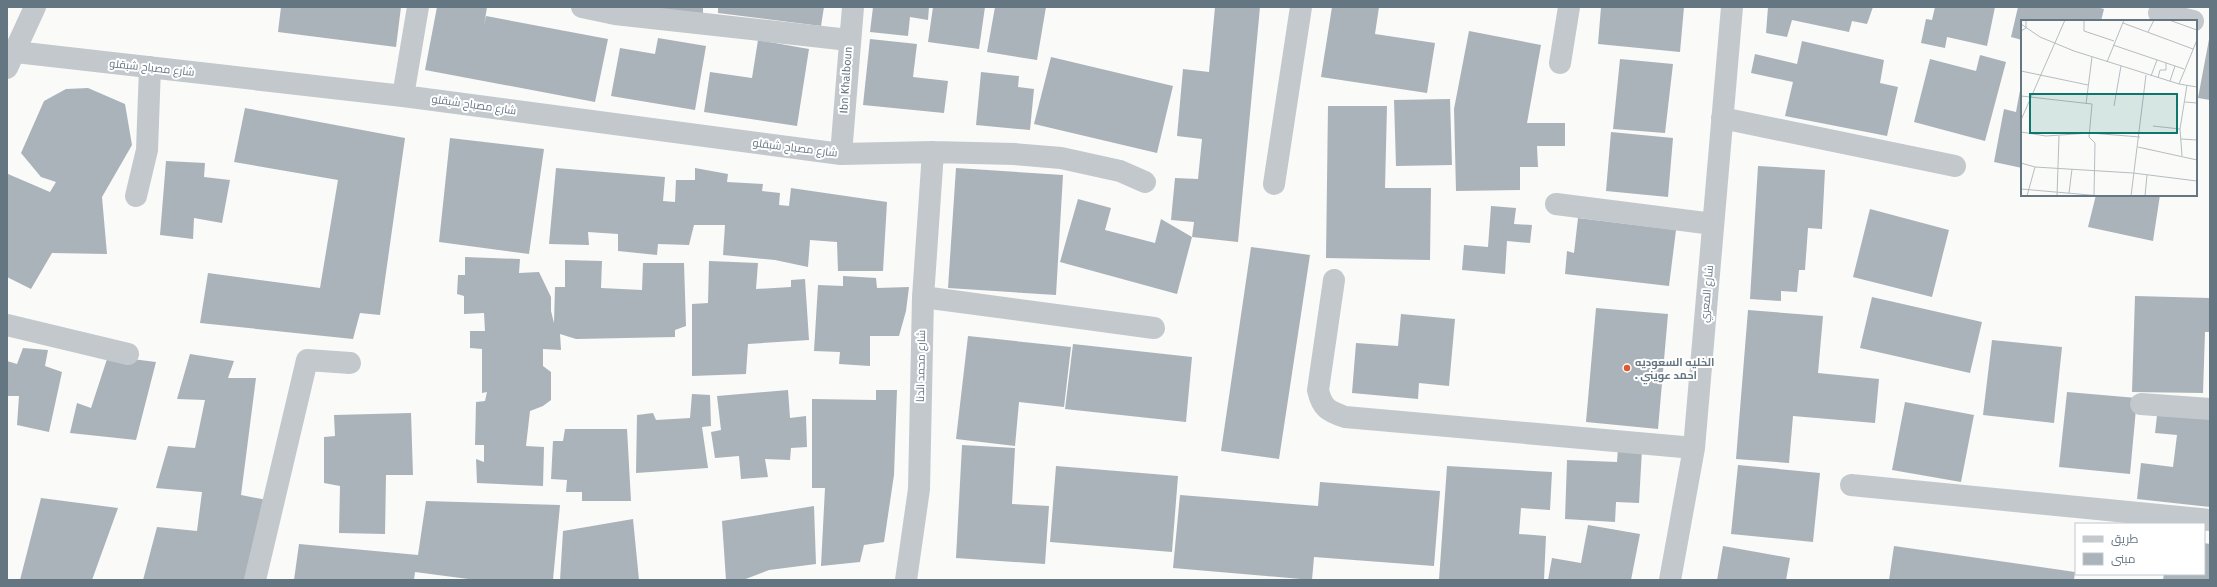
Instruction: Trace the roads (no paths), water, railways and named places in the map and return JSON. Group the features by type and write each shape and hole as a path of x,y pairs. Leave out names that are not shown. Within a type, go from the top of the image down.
{"street":[{"path":"9,57 35,7"},
{"path":"403,96 418,7"},
{"path":"582,7 615,14 849,40"},
{"name":"Ibn Khalboun","path":"841,154 849,40 853,7"},
{"path":"1274,184 1301,7"},
{"path":"1560,63 1569,7"},
{"name":"شارع المعري","path":"1670,580 1694,448 1732,7"},
{"path":"2159,13 2190,20"},
{"path":"2197,21 2210,24"},
{"name":"شارع مصباح شبقلو","path":"9,57 150,68 403,96 841,154 933,152 1014,154 1061,158 1120,171 1145,182"},
{"path":"136,196 146,150 150,68"},
{"path":"1722,118 1955,166"},
{"name":"شارع محمد الدنا","path":"906,580 919,489 923,297 933,152"},
{"path":"1556,204 1713,224"},
{"path":"1334,280 1318,390 1321,403 1332,412 1345,417 1694,448"},
{"path":"923,297 1154,328"},
{"path":"7,325 128,354"},
{"path":"255,580 307,360 350,363"},
{"path":"2141,404 2210,409"},
{"path":"1851,485 2210,520"}],"place":[{"name":"الخليه السعوديه . احمد عويني","path":"1627,368"}]}
